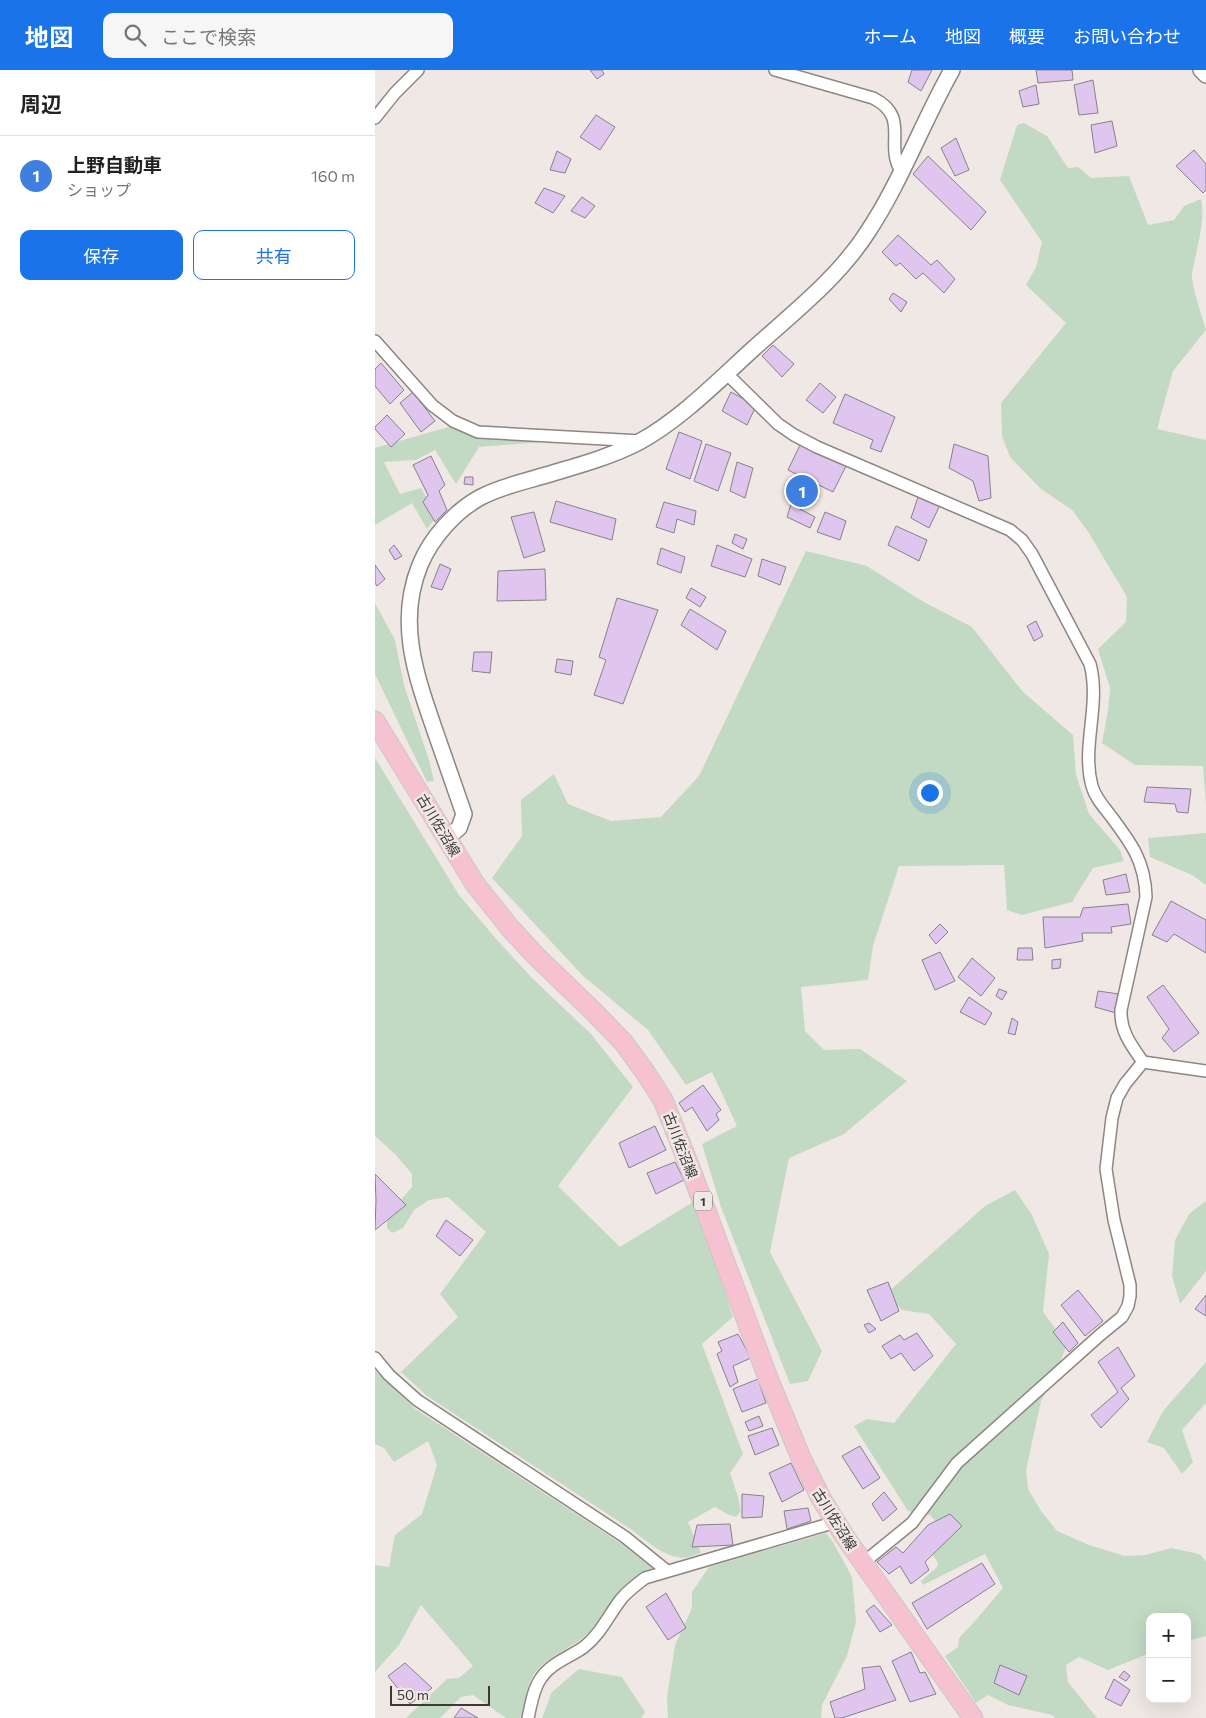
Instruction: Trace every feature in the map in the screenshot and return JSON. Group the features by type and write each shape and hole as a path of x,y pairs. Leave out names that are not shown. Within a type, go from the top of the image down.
{"main road":[{"name":"古川佐沼線","path":"375,721 475,884 510,928 535,955 623,1043 663,1100 784,1418 822,1500 863,1563 973,1718"}],"street":[{"path":"375,118 395,93 418,70"},
{"path":"775,70 882,102 888,108 895,123 894,153 896,163 901,171"},
{"path":"447,839 459,828 464,814 425,701 412,654 409,635 409,606 421,564 433,542 463,509 479,498 501,488 612,455 641,441 681,412 727,373 823,286 854,252 878,216 952,70"},
{"path":"1201,70 1206,74"},
{"path":"375,340 432,405 453,421 478,432 641,441"},
{"path":"727,373 778,424 794,435 817,447 1010,530 1022,540 1032,554 1090,664 1095,692 1088,764 1092,788 1098,800 1133,846 1143,868 1146,897 1121,1010 1121,1022 1125,1034 1143,1062 1206,1071"},
{"path":"863,1563 912,1523 957,1463 1122,1317 1128,1306 1130,1285 1114,1220 1107,1162 1117,1098 1125,1084 1143,1062"},
{"path":"375,1358 389,1375 417,1400 625,1538 667,1571"},
{"path":"528,1718 533,1694 541,1678 552,1666 585,1646 597,1635 622,1599 645,1578 835,1522"}],"green space":[{"path":"1024,123 1047,136 1068,168 1078,167 1091,178 1129,176 1148,225 1174,220 1184,206 1201,199 1201,226 1192,278 1206,330 1173,371 1157,429 1206,440 1206,804 1203,766 1135,765 1102,743 1110,688 1098,649 1126,622 1127,597 1087,530 1072,510 1041,489 1010,457 1002,436 1001,403 1066,323 1026,285 1036,267 1042,242 1000,180 1017,125"},
{"path":"452,426 542,440 542,442 479,447 456,484 435,450 416,460 384,462 400,494 421,488 437,516 427,529 412,503 375,525 375,448"},
{"path":"806,551 867,566 922,601 972,627 1023,692 1073,735 1076,775 1089,814 1120,850 1124,861 1093,868 1072,902 1022,915 1007,910 1004,865 899,866 873,946 868,980 801,987 805,1031 824,1050 860,1049 907,1081 844,1134 789,1158 770,1252 822,1351 808,1381 790,1384 721,1207 702,1144 737,1126 712,1072 686,1085 648,1030 582,975 492,878 522,836 521,800 554,774 568,804 611,821 661,817 699,776"},
{"path":"375,603 395,640 404,685 434,781 427,782 375,674"},
{"path":"375,758 459,895 532,978 591,1034 633,1087 558,1186 620,1247 696,1200 733,1317 702,1344 743,1454 730,1473 741,1511 736,1517 715,1507 688,1522 701,1553 682,1558 659,1550 632,1530 427,1396 401,1372 458,1317 440,1294 486,1232 448,1197 429,1200 414,1210 403,1228 392,1233 387,1228 387,1216 412,1187 412,1174 396,1155 375,1136"},
{"path":"1206,833 1206,885 1192,875 1150,857 1148,838"},
{"path":"1015,1190 1032,1215 1049,1254 1043,1312 1067,1344 1056,1373 1041,1401 1026,1470 1028,1489 1041,1511 1057,1531 1089,1545 1125,1556 1146,1555 1171,1548 1199,1554 1206,1561 1206,1636 1191,1640 1191,1613 1146,1613 1146,1655 1108,1670 1079,1657 1066,1665 1068,1682 1097,1718 1055,1718 1052,1715 1008,1705 988,1695 976,1703 945,1656 958,1647 959,1638 1003,1588 985,1554 923,1585 921,1581 937,1567 938,1563 931,1552 948,1535 930,1515 908,1511 854,1426 867,1419 894,1423 956,1344 929,1314 902,1310 886,1294 985,1206"},
{"path":"1206,1201 1206,1271 1180,1304 1172,1276 1175,1240 1189,1214"},
{"path":"1206,1362 1206,1403 1182,1430 1193,1462 1182,1474 1164,1448 1147,1442 1163,1411"},
{"path":"375,1370 414,1408 622,1544 652,1568 641,1574 625,1588 592,1630 578,1642 540,1667 531,1679 520,1718 506,1718 473,1695 461,1697 440,1718 406,1718 447,1679 459,1678 473,1666 421,1605 399,1645 375,1672 375,1565 389,1567 395,1535 422,1514 437,1465 428,1441 394,1462 384,1448 375,1444"},
{"path":"826,1533 852,1577 856,1622 847,1656 822,1705 821,1718 668,1718 667,1697 675,1645 692,1608 692,1592 709,1567"},
{"path":"579,1669 622,1677 645,1712 641,1718 542,1718 552,1692"}],"building":[{"path":"590,70 602,70 604,74 597,79"},
{"path":"912,70 932,70 921,91 908,82"},
{"path":"1036,70 1072,70 1073,80 1038,83"},
{"path":"1093,80 1098,113 1079,115 1074,85"},
{"path":"1036,85 1039,104 1023,107 1019,91"},
{"path":"596,115 615,127 600,150 580,137"},
{"path":"1112,121 1117,146 1095,153 1091,125"},
{"path":"956,138 969,170 955,176 941,148"},
{"path":"1194,150 1206,164 1206,190 1203,193 1176,166"},
{"path":"557,151 571,159 565,173 550,170"},
{"path":"928,156 986,212 971,230 913,174"},
{"path":"544,188 565,196 553,213 535,203"},
{"path":"582,197 595,206 585,218 571,211"},
{"path":"898,235 931,265 937,260 955,279 944,293 923,273 916,279 900,263 896,266 882,252"},
{"path":"893,293 907,302 901,312 889,299"},
{"path":"773,345 794,364 782,377 762,356"},
{"path":"381,363 404,390 390,404 375,386 375,369"},
{"path":"820,383 836,397 823,413 806,400"},
{"path":"413,392 435,421 421,432 400,403"},
{"path":"731,392 756,406 747,425 722,411"},
{"path":"845,394 895,417 881,452 870,448 873,440 833,423"},
{"path":"387,415 405,434 391,447 375,429"},
{"path":"679,432 702,441 690,479 666,469"},
{"path":"706,444 731,453 718,491 694,481"},
{"path":"954,444 988,456 991,498 979,501 973,481 949,468"},
{"path":"800,445 846,466 833,492 788,470"},
{"path":"431,456 445,485 439,491 447,510 435,522 423,502 428,495 413,465"},
{"path":"737,462 753,468 745,498 730,491"},
{"path":"465,477 473,477 473,485 464,484"},
{"path":"918,497 940,505 929,528 911,518"},
{"path":"556,501 616,519 612,540 550,522"},
{"path":"664,502 696,511 694,525 677,519 674,533 656,527"},
{"path":"791,504 815,517 810,528 787,517"},
{"path":"534,512 545,551 524,558 511,517"},
{"path":"825,512 846,521 840,540 817,532"},
{"path":"896,526 927,540 919,561 888,545"},
{"path":"735,534 747,539 743,549 732,543"},
{"path":"394,545 402,556 395,560 389,550"},
{"path":"717,545 752,559 745,577 711,566"},
{"path":"661,548 685,557 681,573 657,564"},
{"path":"762,559 786,567 780,585 758,576"},
{"path":"440,564 451,569 442,590 431,587"},
{"path":"375,565 385,579 377,586 375,583"},
{"path":"545,569 546,600 497,601 498,571"},
{"path":"691,588 706,597 700,607 686,598"},
{"path":"617,598 658,610 623,704 594,695 606,660 599,657"},
{"path":"690,609 726,631 717,650 681,625"},
{"path":"1036,621 1043,636 1034,641 1027,626"},
{"path":"474,652 492,652 490,673 472,671"},
{"path":"557,659 573,661 571,675 555,672"},
{"path":"1147,787 1191,789 1188,813 1177,812 1175,804 1144,802"},
{"path":"1126,874 1130,892 1106,895 1103,880"},
{"path":"1171,901 1206,920 1206,953 1174,934 1167,942 1152,935"},
{"path":"1128,904 1131,924 1111,927 1112,933 1082,933 1083,941 1045,948 1043,917 1080,917 1083,908"},
{"path":"940,924 948,932 936,944 929,935"},
{"path":"1018,948 1032,948 1033,960 1017,960"},
{"path":"940,952 955,981 935,990 922,960"},
{"path":"972,958 995,978 981,996 958,977"},
{"path":"1061,959 1060,968 1052,969 1052,960"},
{"path":"1163,985 1199,1033 1174,1052 1162,1038 1169,1029 1147,997"},
{"path":"999,989 1007,992 1002,1000 996,996"},
{"path":"1098,991 1119,994 1116,1013 1095,1007"},
{"path":"969,997 992,1013 985,1025 960,1012"},
{"path":"1012,1018 1018,1022 1015,1035 1008,1033"},
{"path":"703,1085 721,1110 716,1114 719,1120 707,1131 692,1107 685,1112 679,1103"},
{"path":"655,1126 666,1150 629,1168 619,1143"},
{"path":"675,1162 684,1180 656,1194 647,1173"},
{"path":"375,1174 406,1205 375,1230 376,1200"},
{"path":"446,1220 473,1240 460,1256 436,1236"},
{"path":"888,1282 899,1311 881,1321 867,1290"},
{"path":"1078,1290 1103,1321 1085,1336 1061,1305"},
{"path":"1206,1295 1206,1316 1195,1309"},
{"path":"1063,1322 1078,1343 1069,1352 1053,1332"},
{"path":"869,1323 876,1329 869,1333 864,1325"},
{"path":"917,1333 933,1356 914,1371 901,1353 891,1359 882,1346 900,1335 904,1340"},
{"path":"738,1334 751,1358 733,1366 738,1382 730,1387 717,1354 722,1351 718,1342"},
{"path":"1118,1347 1135,1376 1121,1388 1129,1399 1101,1428 1091,1415 1118,1392 1098,1362"},
{"path":"758,1379 766,1403 742,1412 733,1389"},
{"path":"759,1416 763,1426 749,1431 745,1422"},
{"path":"772,1428 779,1445 755,1455 748,1436"},
{"path":"860,1446 880,1478 863,1489 842,1456"},
{"path":"791,1463 804,1490 782,1502 769,1473"},
{"path":"884,1492 897,1509 883,1521 872,1504"},
{"path":"742,1494 764,1496 762,1517 742,1518"},
{"path":"808,1508 811,1521 787,1529 784,1511"},
{"path":"950,1514 962,1526 925,1562 929,1570 911,1584 900,1566 889,1574 877,1562 896,1547 903,1553 928,1525"},
{"path":"730,1524 733,1545 692,1547 697,1525"},
{"path":"982,1563 995,1584 927,1629 912,1603"},
{"path":"666,1593 686,1628 668,1640 646,1607"},
{"path":"874,1605 892,1625 880,1632 866,1611"},
{"path":"911,1652 920,1673 925,1672 936,1694 910,1702 892,1661"},
{"path":"405,1663 432,1688 410,1704 388,1676"},
{"path":"1000,1665 1027,1676 1019,1695 994,1683"},
{"path":"880,1666 896,1700 842,1718 835,1718 830,1702 865,1689 862,1668"},
{"path":"1124,1671 1130,1676 1126,1681 1119,1677"},
{"path":"1114,1679 1130,1690 1121,1706 1105,1698"},
{"path":"461,1708 478,1718 454,1718"}],"place":[{"name":"上野自動車","path":"802,491"}]}
